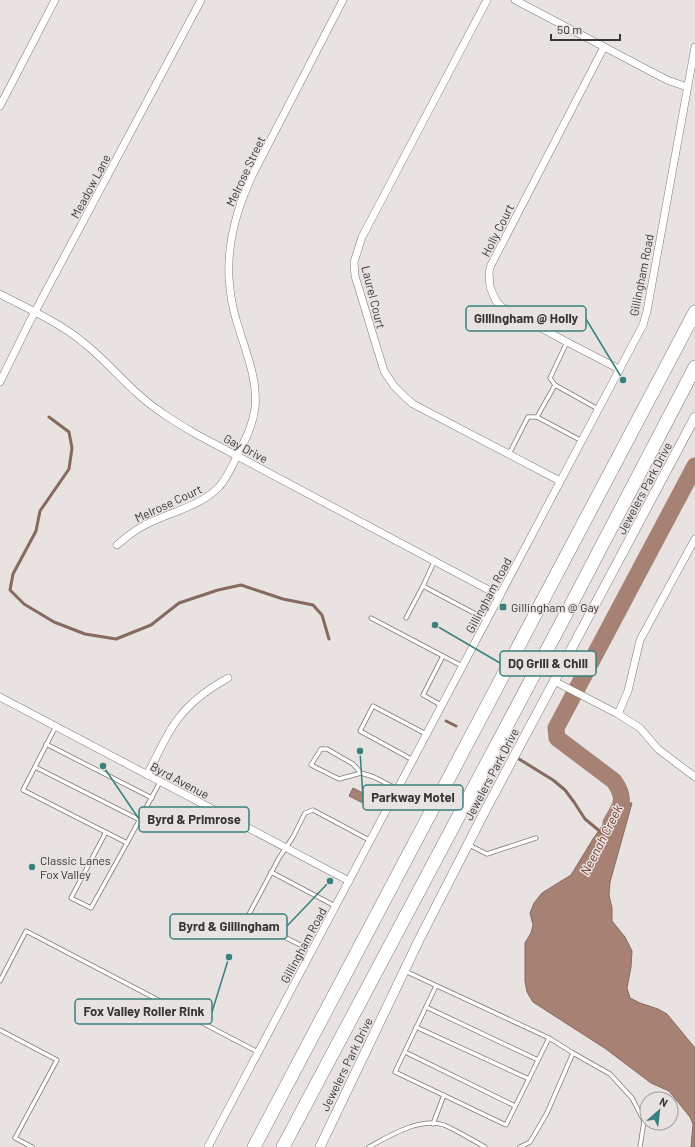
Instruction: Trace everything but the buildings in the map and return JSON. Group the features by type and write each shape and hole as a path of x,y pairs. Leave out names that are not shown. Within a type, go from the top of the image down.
{"highway":[{"path":"254,1147 695,312"},
{"path":"283,1147 695,367"}],"street":[{"path":"0,106 55,0"},
{"name":"Meadow Lane","path":"0,382 35,312 201,0"},
{"name":"Melrose Street","path":"237,456 251,428 256,399 254,380 235,318 231,298 229,256 235,221 243,194 343,0"},
{"name":"Laurel Court","path":"487,0 362,237 356,254 354,268 358,288 381,364 394,386 412,404 560,481"},
{"path":"515,0 667,80 688,86"},
{"name":"Holly Court","path":"604,47 491,265 489,272 490,287 496,301 502,307 619,369"},
{"name":"Gillingham Road","path":"208,1147 643,325 695,47"},
{"name":"Gay Drive","path":"0,294 67,330 83,342 138,394 165,415 194,433 435,560 500,596"},
{"name":"Jewelers Park Drive","path":"322,1146 405,971 468,844 695,417"},
{"name":"Melrose Court","path":"117,545 145,524 196,504 211,495 224,481 237,456"},
{"path":"618,714 628,691 640,640 695,539"},
{"path":"147,775 180,715 214,686 228,678"},
{"path":"554,681 618,714 640,728 658,749 695,776"},
{"name":"Byrd Avenue","path":"0,697 349,881"}],"lane":[{"path":"567,342 550,378 555,385 598,409"},
{"path":"537,417 555,385"},
{"path":"509,454 528,417 537,417 582,441"},
{"path":"406,618 435,560"},
{"path":"423,586 487,620"},
{"path":"370,618 462,666"},
{"path":"442,705 422,695 443,656"},
{"path":"412,760 360,731 373,706 426,734"},
{"path":"56,726 23,790 127,843"},
{"path":"46,744 152,798"},
{"path":"361,773 339,779 311,765 321,750 327,749 353,764 361,773 374,777 397,789"},
{"path":"35,767 140,820"},
{"path":"106,832 71,898 91,908 160,782"},
{"path":"312,951 247,918 271,872 293,837 305,813 313,810 371,841"},
{"path":"468,844 487,854 536,838"},
{"path":"271,872 336,906"},
{"path":"0,981 26,931 259,1052"},
{"path":"405,971 549,1038 610,1074 632,1098 644,1121 640,1147"},
{"path":"436,986 395,1072 506,1125 549,1038"},
{"path":"426,1007 538,1060"},
{"path":"416,1027 529,1079"},
{"path":"0,1030 56,1060 15,1138 32,1147"},
{"path":"405,1052 515,1106"},
{"path":"520,1147 530,1142 547,1113 573,1053"},
{"path":"433,1124 444,1095"},
{"path":"368,1147 396,1133 424,1123 443,1125 485,1147"}],"water":[{"path":"353,788 369,796 365,804 349,796"},
{"path":"619,802 632,803 610,882 609,895 612,908 612,921 625,937 632,951 627,988 630,998 667,1014 695,1048 695,1147 691,1147 693,1124 690,1117 679,1103 679,1091 669,1091 651,1083 606,1049 533,1002 527,992 525,981 525,943 531,933 533,925 530,913 534,903 542,893 571,875 593,839"}],"waterway":[{"path":"49,417 69,432 72,448 69,469 40,511 36,531 13,574 10,590 24,604 54,622 85,634 116,639 151,625 179,603 218,590 241,585 283,599 313,605 322,615 329,639"},
{"name":"Neenah Creek","path":"611,823 618,812 621,802 620,793 614,781 557,738 556,728 695,466"},
{"path":"446,721 456,726"},
{"path":"519,759 553,780 565,790 585,819 602,833"}],"place":[{"name":"Gillingham @ Holly","path":"623,380"},
{"name":"Gillingham @ Gay","path":"503,607"},
{"name":"DQ Grill & Chill","path":"435,625"},
{"name":"Parkway Motel","path":"360,751"},
{"name":"Byrd & Primrose","path":"103,766"},
{"name":"Classic Lanes Fox Valley","path":"32,867"},
{"name":"Byrd & Gillingham","path":"330,881"},
{"name":"Fox Valley Roller Rink","path":"229,957"}]}
